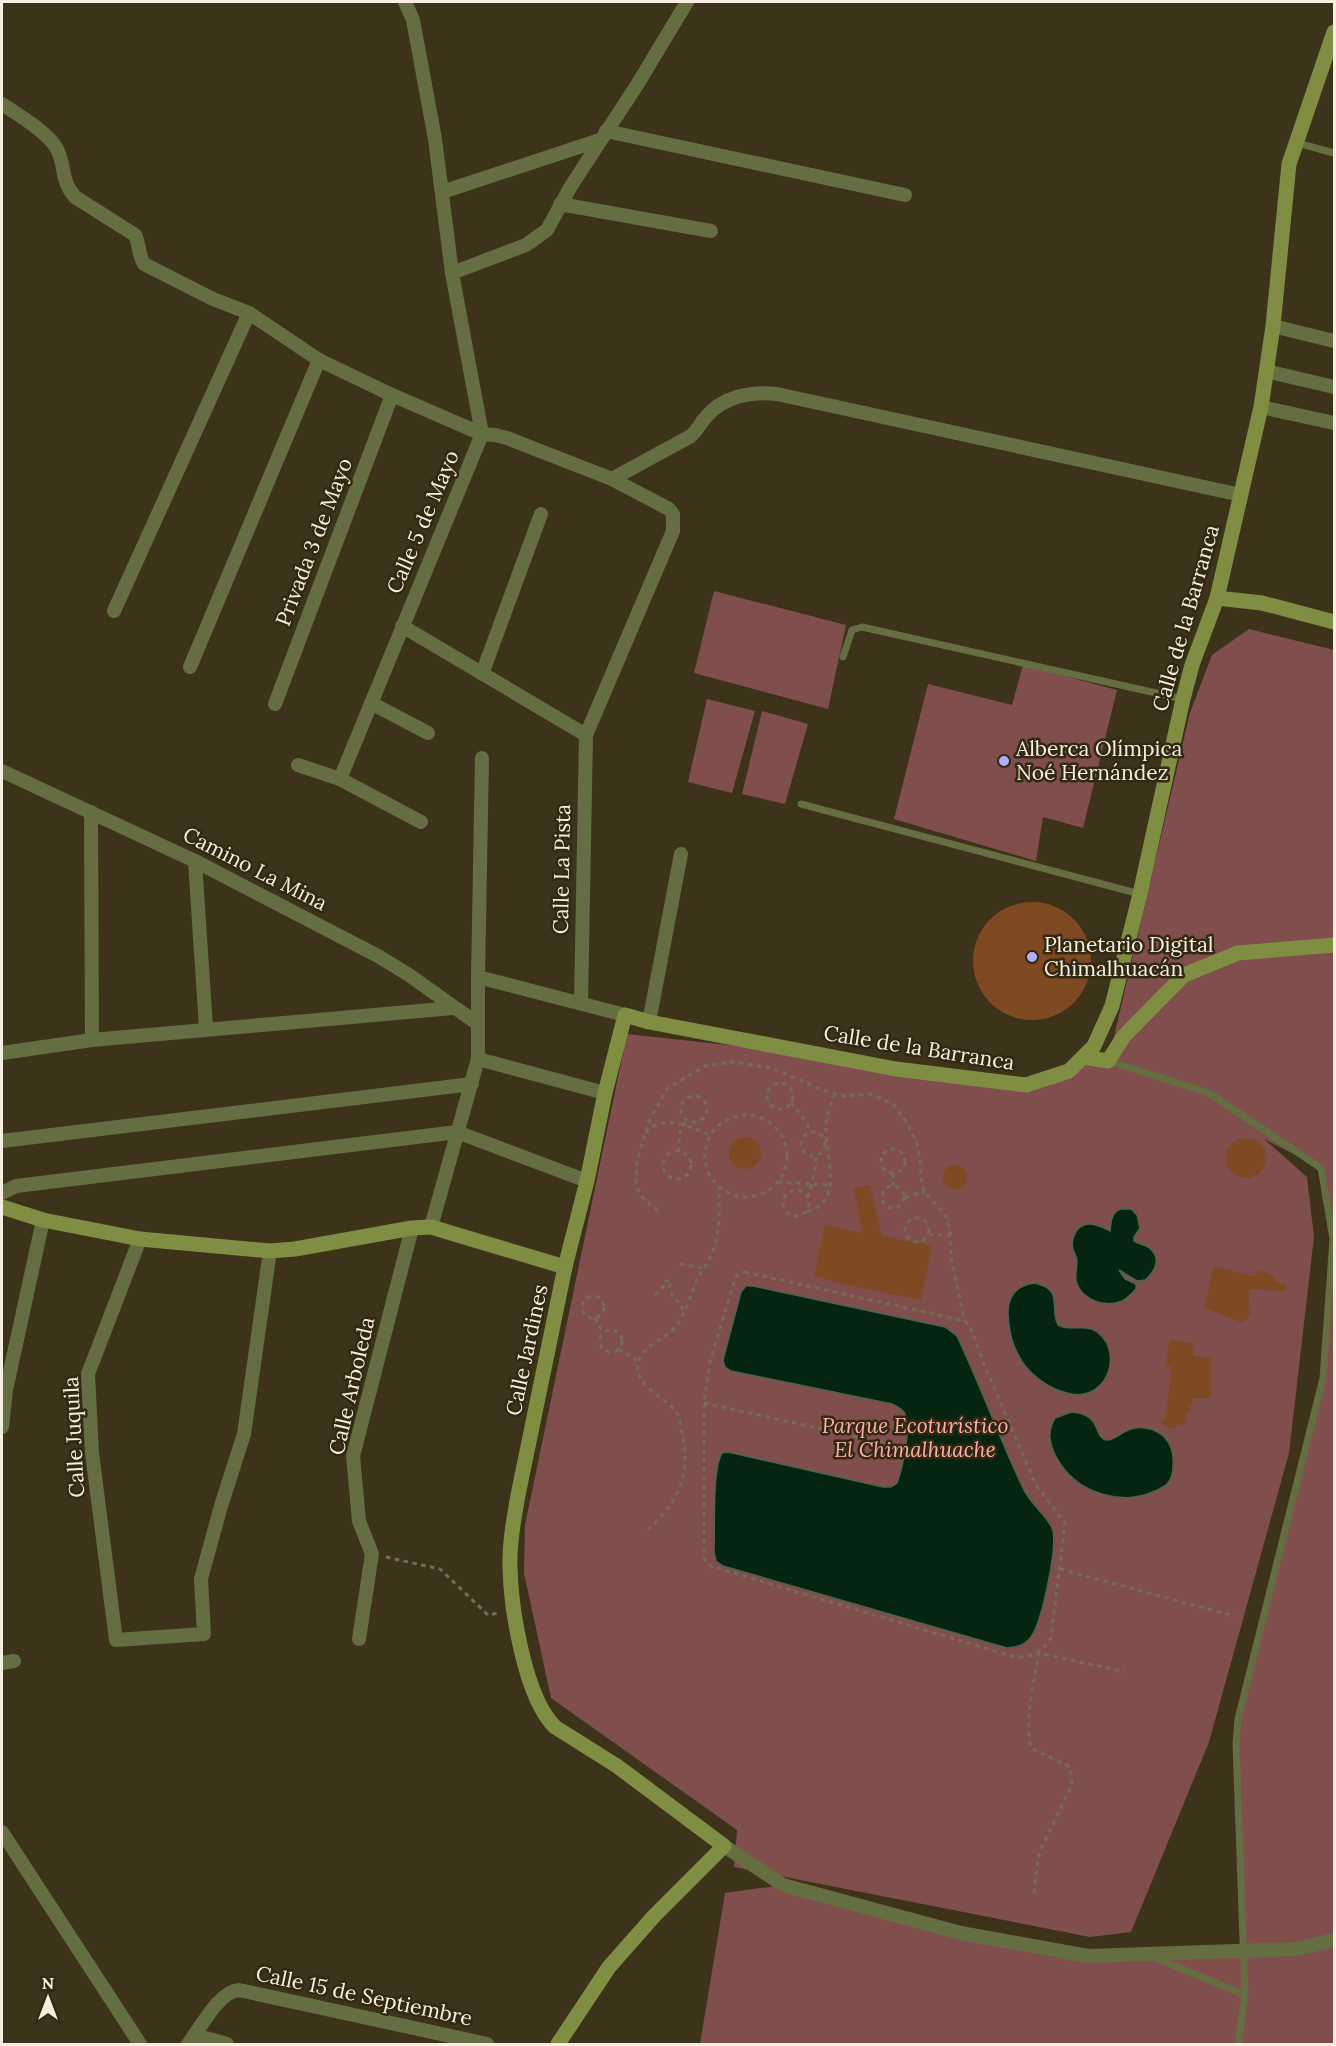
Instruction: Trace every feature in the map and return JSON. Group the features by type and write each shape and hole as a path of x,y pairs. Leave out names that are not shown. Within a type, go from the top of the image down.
{"main road":[{"name":"Calle de la Barranca","path":"626,1015 649,1022 896,1069 1026,1085 1069,1071 1094,1046 1112,1006 1140,894 1183,699 1192,665 1217,598 1261,407 1273,326 1289,164 1335,32"},
{"path":"1217,598 1262,603 1335,622"},
{"path":"1083,1056 1108,1061 1124,1036 1184,975 1238,953 1335,945"},
{"path":"565,1267 587,1181 605,1094 626,1015"},
{"name":"Calle Jardines","path":"2,1207 43,1220 140,1239 270,1251 295,1249 412,1228 431,1227 565,1267 513,1524 510,1568 522,1653 546,1718 555,1727 617,1766 724,1846"},
{"path":"558,2044 609,1967 655,1915 724,1846"}],"street":[{"path":"405,2 413,20 442,192 452,273 482,435"},
{"path":"452,273 526,245 538,239 547,230 560,204 637,85 687,2"},
{"path":"2,104 38,128 57,148 68,189 75,197 135,235 138,241 138,254 144,264 213,299 249,313 319,360 392,395 482,435 507,438 612,479 669,509 673,514 673,531 586,735 402,626"},
{"path":"442,192 603,135 904,195"},
{"path":"560,204 711,231"},
{"path":"114,611 249,313"},
{"path":"1273,326 1335,341"},
{"path":"190,667 319,360"},
{"path":"1266,371 1335,387"},
{"path":"612,479 691,436 699,429 706,417 725,401 761,392 1241,495"},
{"name":"Privada 3 de Mayo","path":"275,704 392,395"},
{"path":"1261,407 1335,423"},
{"name":"Calle 5 de Mayo","path":"340,779 482,435"},
{"path":"482,674 541,514"},
{"path":"371,703 428,733"},
{"name":"Calle La Pista","path":"581,1003 586,735"},
{"path":"431,1227 478,1059 477,977 482,758"},
{"path":"298,765 340,779 421,822"},
{"name":"Camino La Mina","path":"2,771 195,861 378,956 409,975 477,1024"},
{"path":"91,812 92,1040"},
{"path":"649,1022 681,854"},
{"path":"195,861 206,1029"},
{"path":"477,977 626,1015"},
{"path":"2,1053 92,1040 453,1008"},
{"path":"478,1059 605,1094"},
{"path":"2,1141 472,1084"},
{"path":"2,1193 16,1186 457,1132 587,1181"},
{"path":"2,1427 6,1390 43,1220"},
{"name":"Calle Arboleda","path":"372,1554 359,1521 353,1456 412,1228"},
{"name":"Calle Juquila","path":"140,1239 88,1374 92,1453 116,1640 204,1634 201,1579 244,1434 270,1251"},
{"path":"359,1639 372,1554"},
{"path":"2,1832 140,2044"},
{"path":"724,1846 783,1885 941,1928 1088,1956 1297,1949 1335,1940"},
{"name":"Calle 15 de Septiembre","path":"191,2040 220,2000 232,1990 246,1991 487,2044"},
{"path":"191,2040 228,2044"}],"lane":[{"path":"1297,143 1335,153"},
{"path":"843,657 852,630 862,627 1183,699"},
{"path":"801,804 1140,894"},
{"path":"1108,1061 1209,1093 1321,1168 1333,1239 1323,1378 1238,1719 1236,1743 1245,1995 1238,2044"},
{"path":"1144,1953 1245,1995"}],"path":[{"path":"658,1211 641,1196 636,1185 637,1161 649,1121 668,1088 705,1066 733,1062 772,1068 835,1094 844,1096 872,1094 893,1104 916,1141 925,1191 945,1214 950,1230 951,1258 965,1321"},
{"path":"786,1084 789,1076"},
{"path":"779,1083 786,1084 792,1091 791,1102 779,1109 771,1105 767,1093 771,1086 779,1083"},
{"path":"808,1197 803,1192 795,1190 787,1193 782,1201 784,1210 791,1216 800,1216 820,1205 830,1185 826,1123 835,1094"},
{"path":"697,1096 706,1105 706,1113 697,1121 687,1120 681,1111 682,1102 689,1097 697,1096"},
{"path":"791,1102 807,1123 810,1132"},
{"path":"747,1114 761,1117 773,1124 782,1135 787,1149 787,1163 777,1182 760,1194 746,1197 733,1195 712,1180 705,1155 707,1143 722,1122 734,1116 747,1114"},
{"path":"679,1152 679,1134 687,1120"},
{"path":"642,1143 648,1130 662,1123 683,1125 710,1136"},
{"path":"810,1132 821,1135 825,1142 823,1150 816,1155 806,1154 801,1148 803,1137 810,1132"},
{"path":"893,1149 903,1155 904,1163 900,1170 893,1173 886,1170 881,1161 883,1154 893,1149"},
{"path":"679,1152 688,1157 691,1165 685,1177 676,1179 664,1172 663,1163 668,1154 679,1152"},
{"path":"807,1211 816,1155"},
{"path":"893,1173 893,1185"},
{"path":"777,1182 830,1185"},
{"path":"893,1185 903,1190 903,1203 897,1208 889,1207 883,1202 883,1191 893,1185"},
{"path":"648,1530 671,1507 685,1466 678,1415 642,1383 638,1374 638,1361 646,1350 674,1329 684,1313 703,1268 712,1255 719,1234 719,1186"},
{"path":"904,1198 925,1191"},
{"path":"929,1234 928,1224 921,1218 913,1218 905,1226 907,1237 913,1242 921,1241 929,1234 950,1236"},
{"path":"680,1264 703,1268"},
{"path":"745,1272 965,1321 970,1326 1036,1485 1065,1523 1051,1637 1047,1647 1039,1653 1015,1656 710,1566 704,1558 703,1548 705,1403 710,1362 738,1274 745,1272"},
{"path":"655,1295 663,1287 664,1281 671,1281 669,1288 681,1304 684,1313"},
{"path":"592,1296 599,1298 604,1307 601,1314 595,1318 588,1317 582,1309 585,1299 592,1296"},
{"path":"595,1318 603,1333"},
{"path":"614,1331 620,1335 622,1341 618,1349 610,1352 603,1349 600,1340 603,1333 614,1331"},
{"path":"618,1349 638,1361"},
{"path":"705,1403 891,1444"},
{"path":"372,1554 440,1569 488,1615 515,1610"},
{"path":"1060,1569 1234,1616"},
{"path":"1039,1653 1125,1672"},
{"path":"1034,1893 1039,1853 1072,1785 1070,1767 1030,1748 1028,1718 1039,1653"}],"green space":[{"path":"714,591 846,625 828,709 694,673"},
{"name":"Parque Ecoturístico El Chimalhuache","path":"1249,629 1334,650 1334,2044 700,2044 725,1893 783,1885 1088,1956 1244,1950 1238,1719 1323,1378 1333,1239 1321,1168 1264,1139 1307,1177 1314,1237 1289,1453 1209,1742 1131,1932 1090,1937 734,1867 737,1830 551,1698 524,1573 525,1525 627,1034 1048,1080 1085,1060 1108,1062 1190,713 1212,655"},
{"name":"Alberca Olímpica Noé Hernández","path":"1023,665 1117,690 1083,828 1043,817 1036,861 894,819 928,684 1012,705"},
{"path":"707,699 755,711 732,793 688,782"},
{"path":"762,711 808,724 785,804 742,794"}],"shaded area":[{"path":"1121,1209 1131,1209 1137,1215 1140,1228 1134,1241 1152,1251 1156,1264 1145,1280 1137,1281 1119,1270 1125,1279 1136,1284 1136,1289 1122,1301 1101,1303 1082,1293 1078,1287 1077,1260 1073,1241 1075,1233 1084,1225 1094,1224 1110,1231 1113,1215"},
{"path":"1035,1283 1044,1286 1053,1294 1058,1325 1067,1328 1092,1329 1104,1339 1109,1348 1110,1367 1101,1384 1094,1390 1076,1395 1053,1388 1033,1375 1020,1358 1011,1337 1008,1307 1015,1292 1023,1286"},
{"path":"746,1286 945,1327 957,1336 1024,1490 1053,1531 1053,1553 1044,1602 1035,1629 1026,1642 1007,1648 723,1566 716,1561 714,1552 715,1486 722,1453 728,1452 891,1487 897,1483 899,1477 907,1439 906,1416 902,1410 892,1404 731,1371 725,1367 723,1360 741,1292"},
{"path":"1071,1412 1088,1417 1093,1421 1102,1438 1107,1440 1139,1427 1164,1436 1172,1453 1171,1478 1155,1491 1130,1497 1104,1494 1080,1483 1061,1465 1050,1442 1050,1430 1055,1418"}],"building":[{"name":"Planetario Digital Chimalhuacán","path":"1032,902 1055,906 1074,919 1087,938 1091,961 1087,984 1074,1003 1055,1016 1032,1020 1009,1016 990,1003 977,984 973,961 977,938 990,919 1009,906"},
{"path":"745,1137 757,1141 761,1153 757,1165 745,1169 733,1165 729,1153 733,1141"},
{"path":"1246,1138 1254,1139 1260,1144 1265,1150 1265,1166 1260,1172 1254,1177 1246,1178 1238,1177 1232,1172 1227,1166 1226,1158 1227,1150 1232,1144 1238,1139"},
{"path":"955,1165 964,1168 967,1177 964,1186 955,1189 946,1186 943,1177 946,1168"},
{"path":"870,1185 882,1236 932,1246 921,1300 814,1276 825,1225 862,1233 854,1188"},
{"path":"1214,1266 1256,1277 1257,1269 1275,1276 1275,1282 1286,1285 1285,1291 1249,1289 1250,1315 1243,1323 1204,1308"},
{"path":"1170,1340 1194,1343 1193,1356 1211,1358 1211,1398 1192,1398 1193,1405 1189,1405 1190,1411 1187,1411 1186,1424 1178,1425 1174,1429 1162,1425 1166,1414 1172,1367 1165,1366"}],"place":[{"name":"Alberca Olímpica Noé Hernández","path":"1004,761"},
{"name":"Planetario Digital Chimalhuacán","path":"1032,957"}]}
